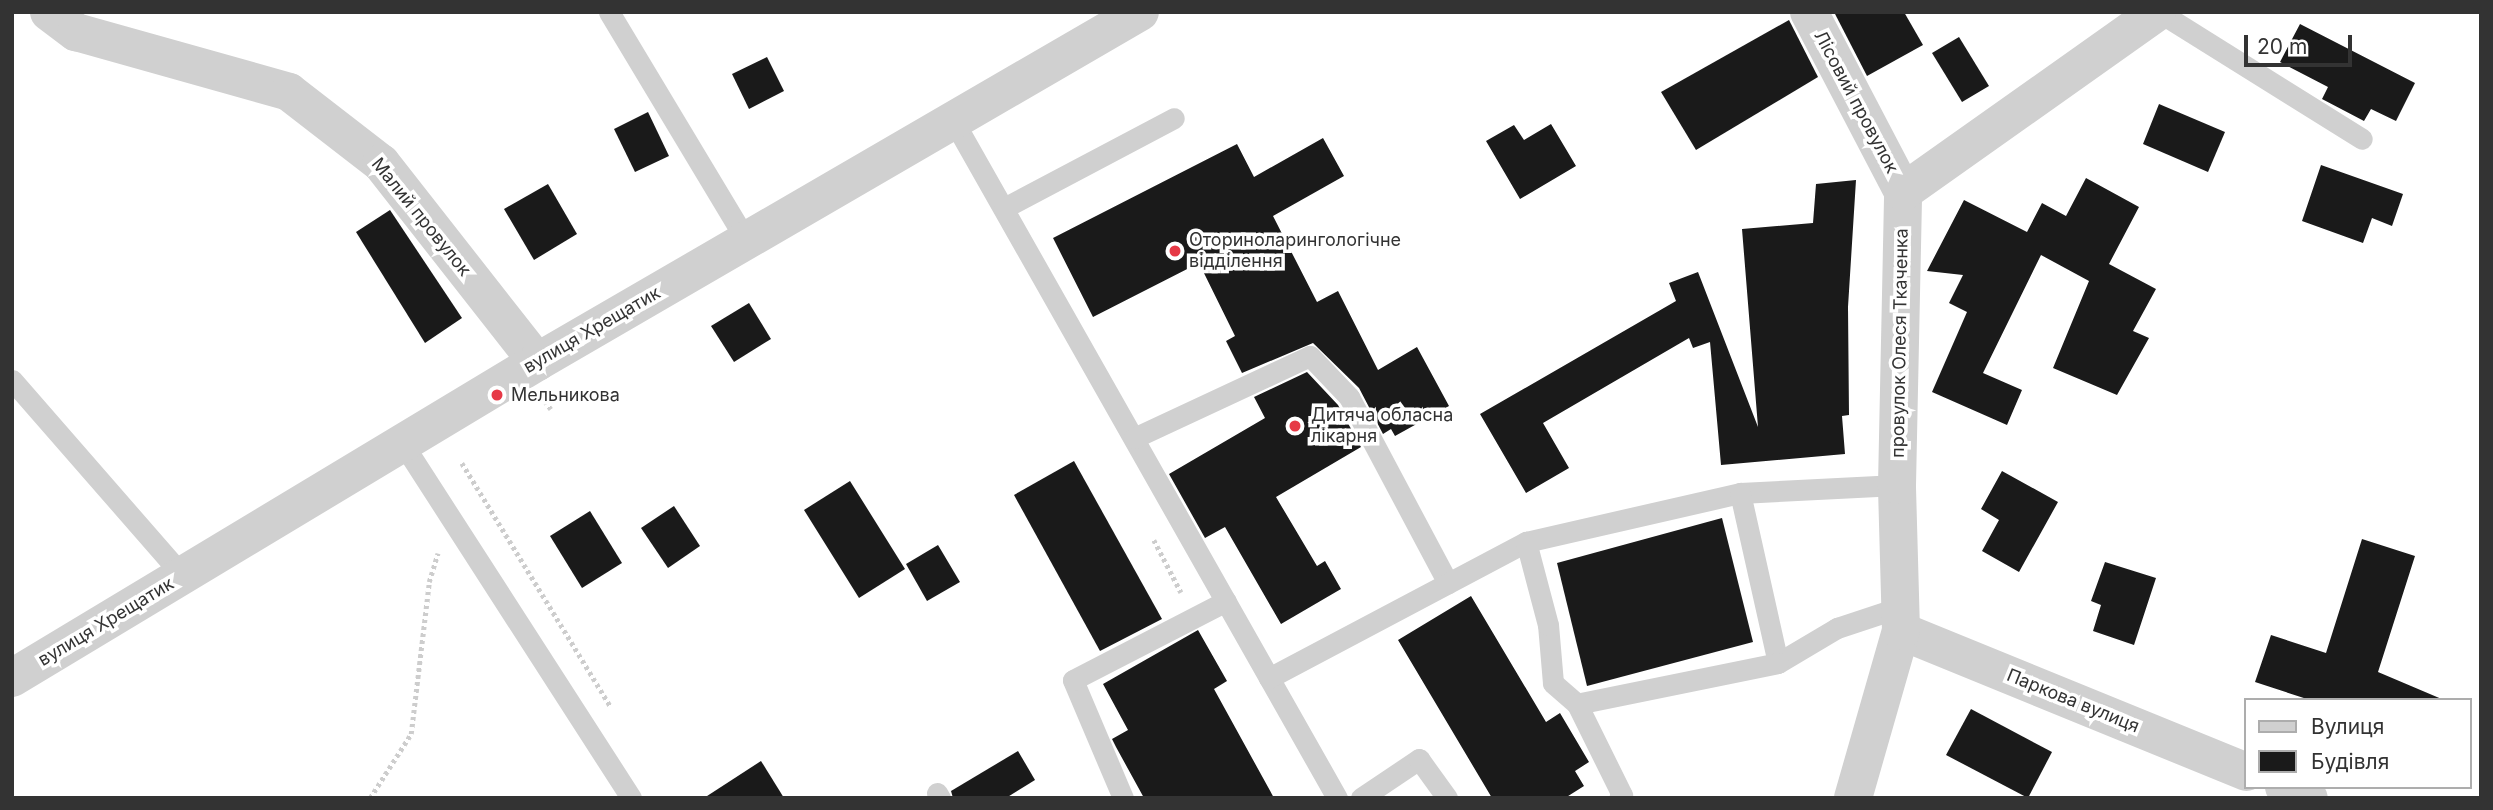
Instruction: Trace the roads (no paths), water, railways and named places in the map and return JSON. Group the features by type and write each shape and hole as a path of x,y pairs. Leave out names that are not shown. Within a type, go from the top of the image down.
{"street":[{"name":"Малий провулок","path":"49,12 76,32 289,92 382,163 537,362"},
{"name":"вулиця Хрещатик","path":"12,678 537,362 1140,12"},
{"name":"Лісовий провулок","path":"1809,12 1903,192"},
{"path":"1903,192 2158,12"},
{"name":"провулок Олеся Ткаченка","path":"1853,798 1900,619 1897,485 1903,192"},
{"name":"Паркова вулиця","path":"1900,619 2244,771"},
{"path":"2289,789 2309,798"}],"lane":[{"path":"610,12 746,240"},
{"path":"2158,12 2361,139"},
{"path":"1004,208 1174,118"},
{"path":"954,120 1337,798"},
{"path":"1134,438 1310,356 1349,397 1448,583"},
{"path":"12,380 183,576"},
{"path":"404,444 631,798"},
{"path":"1269,678 1526,542 1740,492 1897,485"},
{"path":"1740,492 1778,663"},
{"path":"1526,542 1548,625 1553,683 1577,705 1622,795 1619,798"},
{"path":"1123,798 1073,680 1226,601"},
{"path":"1577,705 1778,663 1837,628 1900,619"},
{"path":"1362,798 1419,759 1447,798"}],"place":[{"name":"Оториноларингологічне відділення","path":"1175,251"},
{"name":"Мельникова","path":"497,395"},
{"name":"Дитяча обласна лікарня","path":"1295,426"}]}
